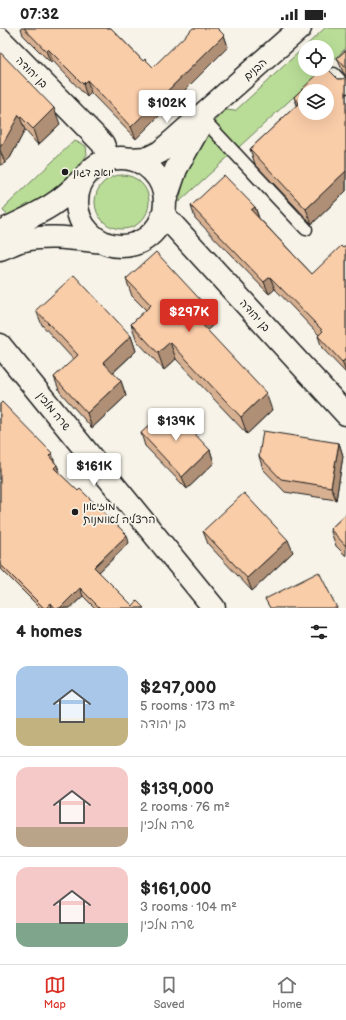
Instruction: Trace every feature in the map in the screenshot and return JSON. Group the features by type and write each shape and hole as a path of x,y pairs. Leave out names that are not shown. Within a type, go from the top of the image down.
{"street":[{"name":"הבנים","path":"119,159 148,158 160,152 207,115 291,31"},
{"name":"בן יהודה","path":"0,40 119,159"},
{"name":"הבנים","path":"165,208 176,169 198,128 207,115"},
{"path":"0,232 49,208 69,193 85,175 96,165 119,159 135,160 147,166 156,175 163,187 165,208 158,227 148,238 136,244 122,247 108,245 96,239 86,229 79,217 76,203 78,188 85,175"},
{"name":"בן יהודה","path":"165,208 346,414"},
{"path":"0,249 20,241 40,238 65,238 102,242"},
{"name":"שרה מלכין","path":"0,345 214,608"}],"lane":[{"path":"334,74 346,88"},
{"path":"207,115 306,229"}],"green space":[{"path":"325,28 346,28 346,48 334,59 334,40 312,40"},
{"path":"298,53 298,76 316,76 308,84 298,84 298,93 179,202 186,170 203,134 226,110 235,111"},
{"path":"74,141 86,146 87,154 81,165 34,206 8,215 3,211 6,206"},
{"path":"117,175 127,175 137,179 145,187 149,197 149,207 145,217 137,225 127,229 117,229 107,225 99,217 95,207 95,197 99,187 107,179"}],"building":[{"path":"24,28 111,28 143,61 145,59 153,67 193,28 217,28 224,35 131,127 87,80 83,84 48,49 46,51"},
{"path":"346,50 346,68 337,58"},
{"path":"0,52 54,108 33,129 19,115 0,147"},
{"path":"334,75 338,79 343,79 346,77 346,171 306,209 250,149 298,104 298,120 334,120 334,84 307,84 316,76"},
{"path":"298,93 298,102 294,97"},
{"path":"224,175 255,207 251,210 312,274 341,246 343,248 346,246 346,359 342,362 318,336 323,331 270,277 264,282 191,206"},
{"path":"156,252 207,307 196,318 266,393 241,417 170,342 158,353 131,324 151,305 126,279"},
{"path":"74,275 131,336 103,362 121,381 87,413 54,377 78,355 36,310"},
{"name":"מוזיאון הרצליה לאומנות","path":"2,402 52,453 49,456 57,465 54,468 78,491 80,489 127,535 94,567 133,606 137,601 144,608 100,608 80,588 60,608 55,608 51,603 44,608 0,564 0,404"},
{"path":"169,407 210,450 182,477 141,433"},
{"path":"263,431 339,443 331,487 281,479 259,456"},
{"path":"244,493 288,540 247,578 203,531"},
{"path":"346,514 346,546 330,529"},
{"path":"319,572 337,608 270,608 265,599"}],"place":[{"name":"יואב דגון","path":"65,172"},
{"name":"מוזיאון הרצליה לאומנות","path":"75,512"}]}
